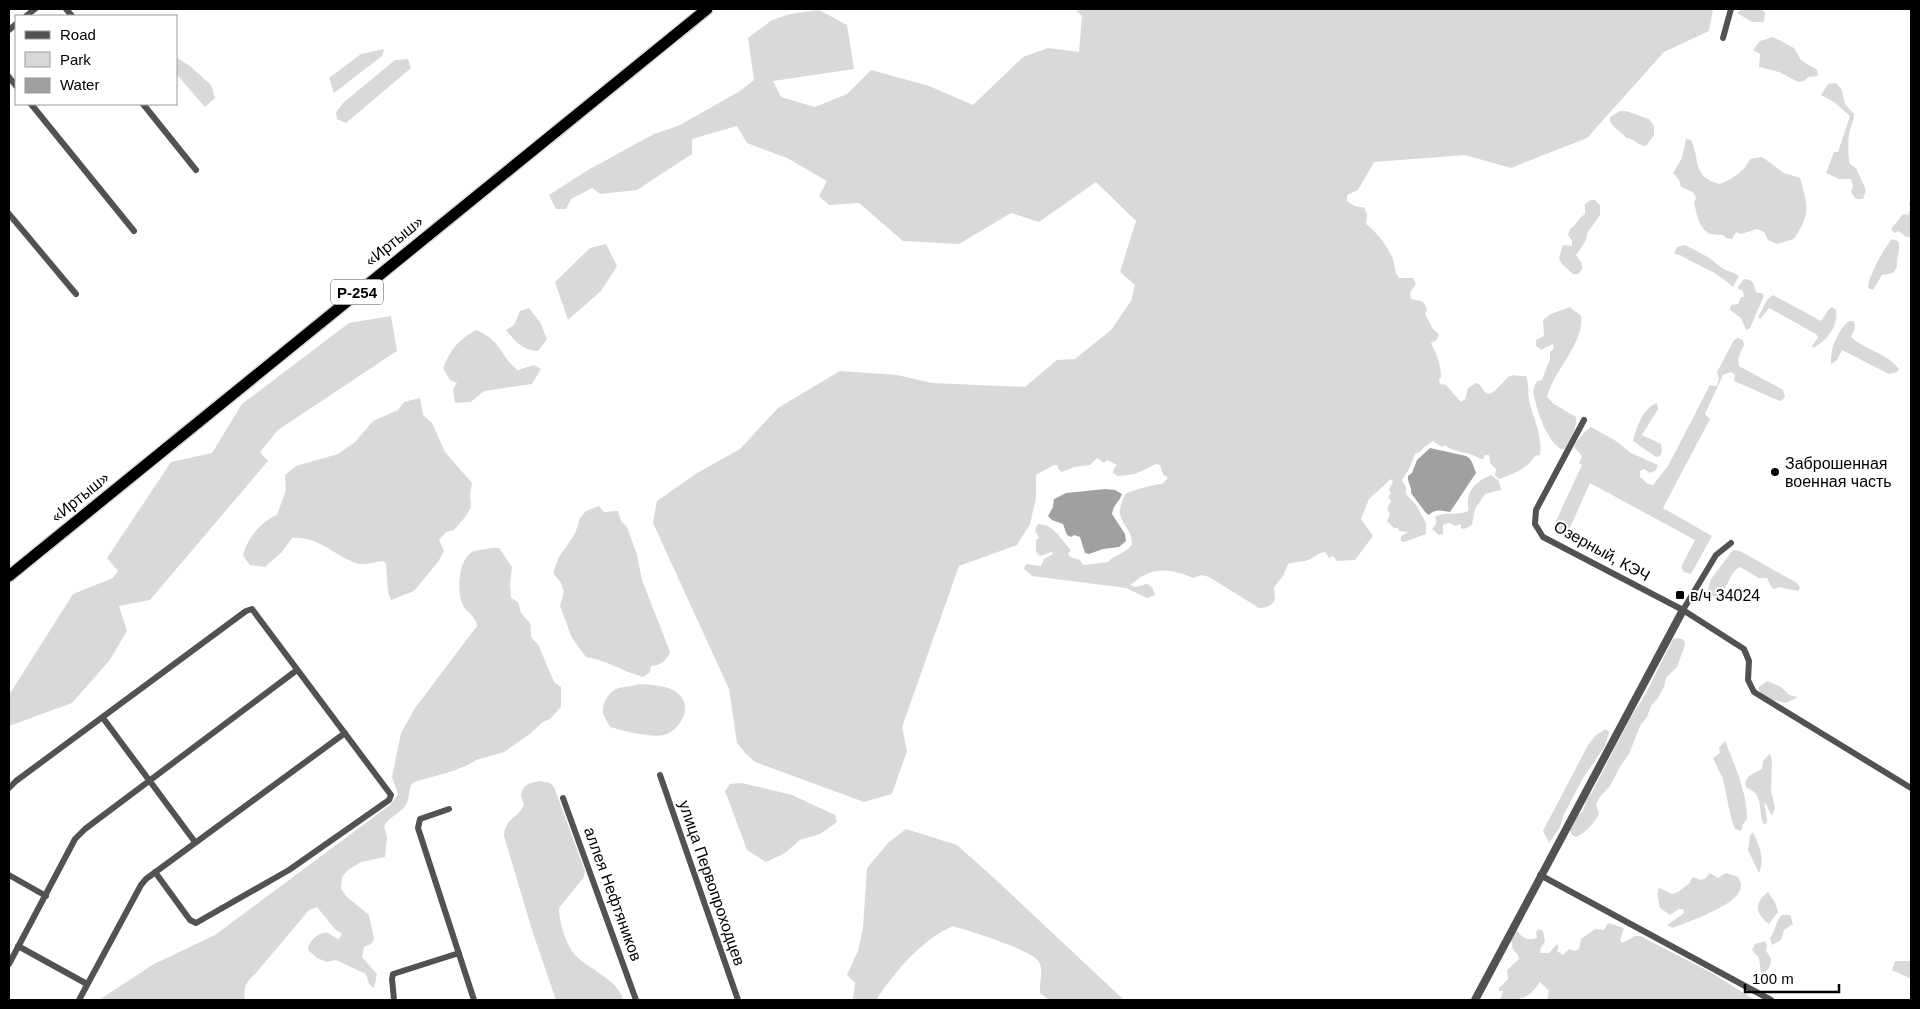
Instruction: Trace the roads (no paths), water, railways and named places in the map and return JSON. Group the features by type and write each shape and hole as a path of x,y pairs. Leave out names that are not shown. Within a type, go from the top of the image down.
{"highway":[{"name":"«Иртыш»","path":"9,576 707,9"}],"street":[{"path":"1723,38 1731,9"},
{"path":"32,105 134,231"},
{"path":"144,105 196,170"},
{"path":"9,214 76,294"},
{"name":"Озерный, КЭЧ","path":"1584,420 1536,510 1535,524 1543,537 1683,610 1744,650 1749,661 1748,680 1754,692 1911,788"},
{"path":"1475,1000 1683,610 1716,555 1731,543"},
{"path":"9,788 246,611 252,609 390,791 391,796 389,800 289,870 196,923 190,920 155,872"},
{"path":"9,964 75,839 85,829 149,780 297,670"},
{"path":"103,718 195,842"},
{"path":"79,1000 141,885 195,842 345,733"},
{"name":"улица Первопроходцев","path":"660,775 738,1000"},
{"name":"аллея Нефтяников","path":"563,798 636,1000"},
{"path":"449,810 420,819 418,828 474,1000"},
{"path":"9,875 46,896"},
{"path":"1540,875 1771,1000"},
{"path":"18,946 87,984"},
{"path":"394,1000 393,974 458,953"}],"water":[{"path":"1430,448 1466,456 1471,461 1476,473 1450,512 1436,511 1429,515 1411,493 1408,476 1412,473 1417,460"},
{"path":"1105,489 1115,490 1122,494 1112,514 1125,534 1126,541 1119,547 1103,549 1089,554 1085,553 1080,537 1067,535 1063,524 1052,520 1048,516 1053,507 1054,499 1066,493"}],"place":[{"name":"Заброшенная военная часть","path":"1775,472"},
{"name":"в/ч 34024","path":"1680,595"}]}
